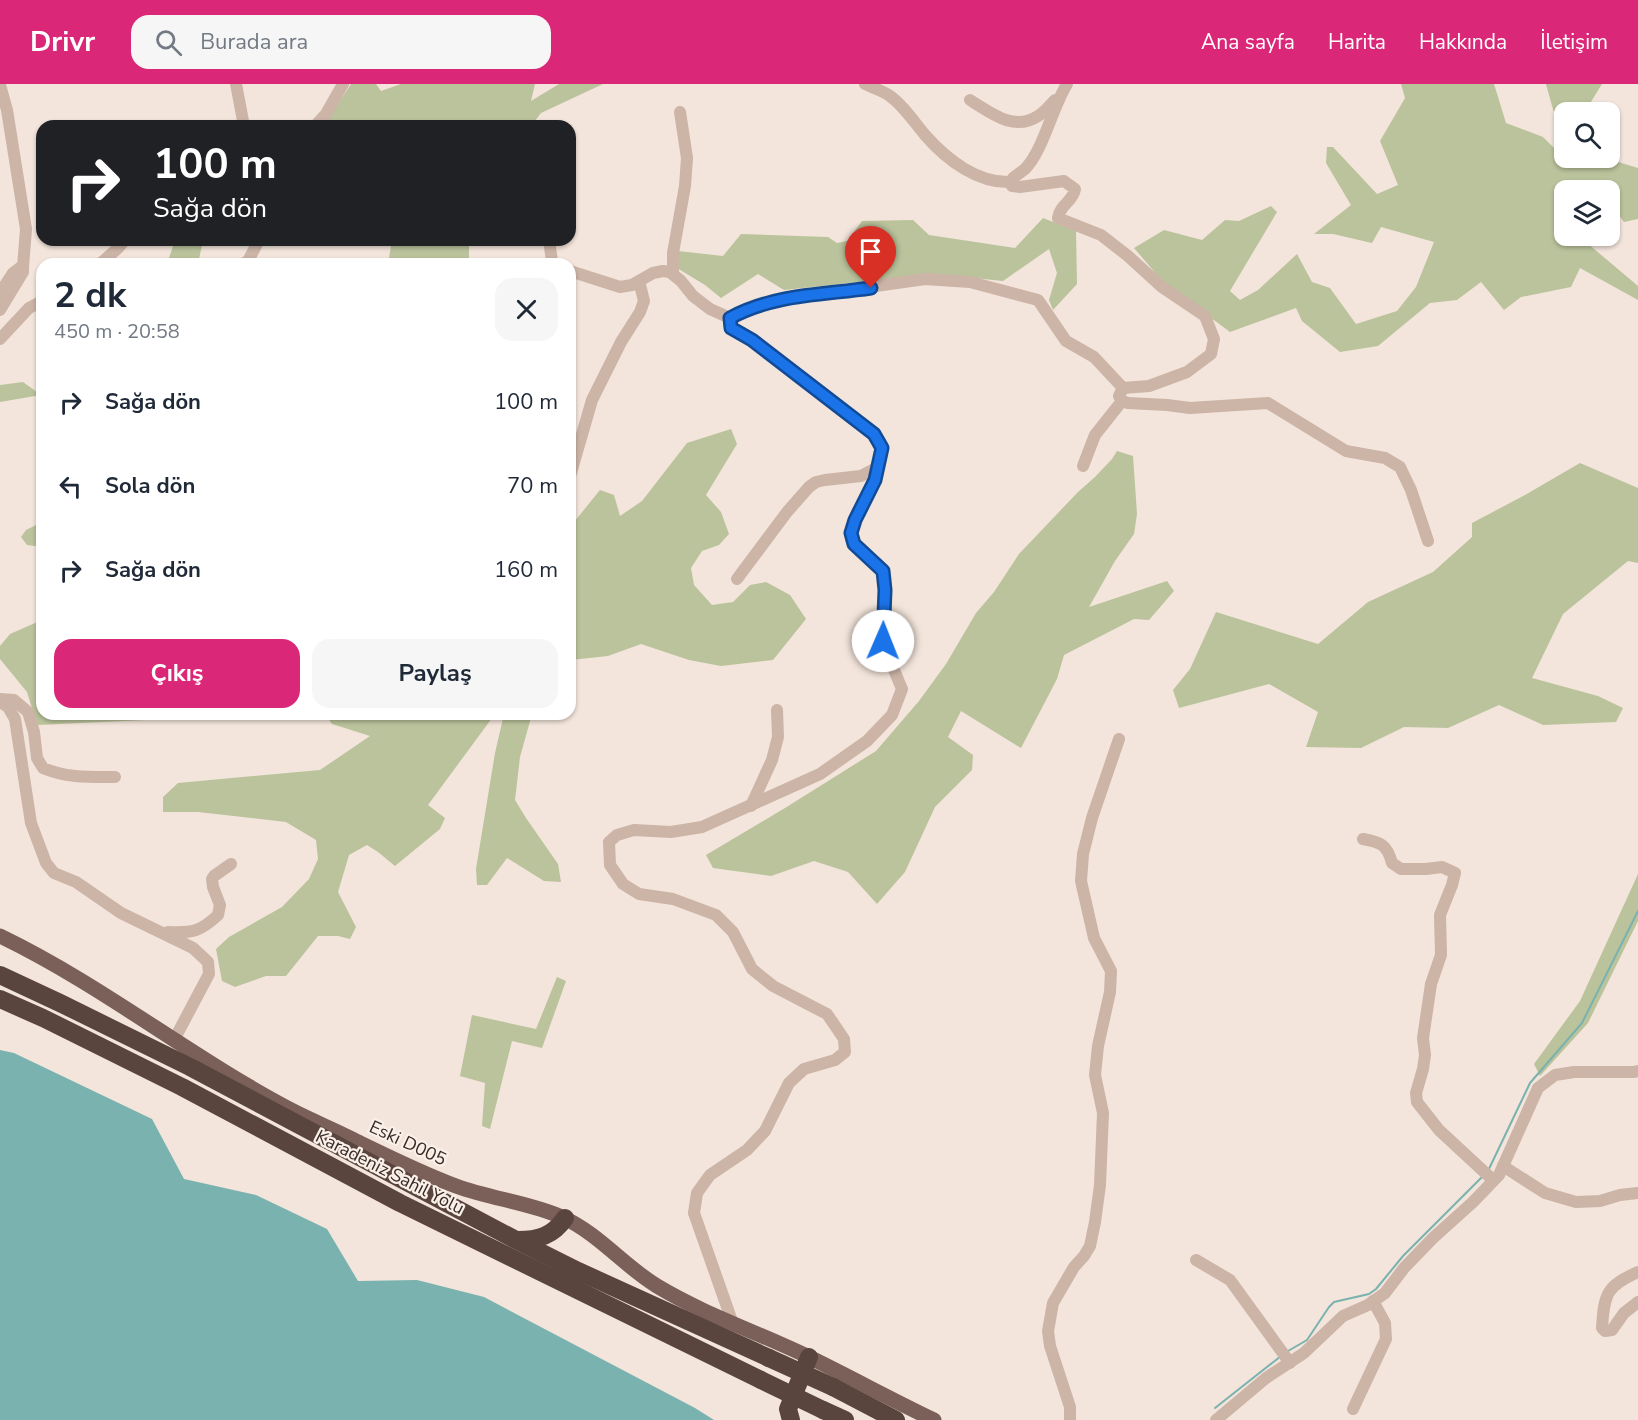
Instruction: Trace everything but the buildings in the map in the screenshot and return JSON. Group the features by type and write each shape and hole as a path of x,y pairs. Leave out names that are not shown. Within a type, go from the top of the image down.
{"highway":[{"name":"Karadeniz Sahil Yolu","path":"0,975 190,1067 578,1271 832,1387 896,1420"},
{"name":"Karadeniz Sahil Yolu","path":"0,999 182,1087 400,1203 845,1420"},
{"path":"516,1240 538,1239 549,1234 563,1220"},
{"path":"563,1220 562,1250 578,1271"},
{"path":"791,1420 788,1409 809,1357"}],"main road":[{"name":"Eski D005","path":"0,936 39,956 113,1000 174,1040 297,1113 456,1186 539,1208 600,1240 657,1286 734,1324 809,1357 934,1420"}],"street":[{"path":"236,84 243,120"},
{"path":"327,120 343,84"},
{"path":"865,84 890,96 948,158 971,173 999,183 1012,182"},
{"path":"0,85 7,110 26,229 23,272 0,310"},
{"path":"1012,182 1013,178 1026,168 1038,150 1064,89"},
{"path":"970,100 995,116 1014,123 1029,121 1040,116 1064,89"},
{"path":"673,274 673,253 685,186 687,159 680,112"},
{"path":"1012,182 1012,186 1020,187 1064,181 1075,189 1074,195 1059,210 1058,218 1101,235 1162,286 1205,316 1214,339 1211,354 1187,372 1122,394 1095,435 1083,466"},
{"path":"111,258 120,246"},
{"path":"0,292 13,273 23,267"},
{"path":"576,273 620,287 632,285 653,273 670,272 702,303 730,318"},
{"path":"730,318 745,310 777,300 925,279 970,282 1038,300 1066,341 1094,357 1128,403 1190,408 1268,403 1346,451 1385,458 1400,467 1411,490 1428,541"},
{"path":"576,455 592,400 621,342 640,312 644,300 639,281"},
{"path":"0,339 29,308 36,304"},
{"path":"730,318 731,328 761,347 874,434 882,448 875,480 851,533 854,544 883,571 885,590 883,641 902,689 892,715 867,741 820,774 702,827 671,832 634,830 617,835 609,842 610,865 623,884 639,894 673,898 716,915 733,932 752,969 773,986 827,1014 844,1039 845,1052 835,1060 804,1069 789,1083 765,1131 747,1149 710,1174 697,1192 694,1213 734,1324"},
{"path":"737,579 808,487 825,480 861,476 878,467"},
{"path":"0,700 14,700 28,712 34,732 37,758 43,768 55,774 75,777 115,777"},
{"path":"0,700 8,707 15,719 31,823 46,863 54,873 76,882 121,913 193,948 208,962 209,974 174,1040"},
{"path":"751,806 772,760 778,737 777,710"},
{"path":"1070,1420 1071,1407 1050,1346 1048,1331 1053,1303 1074,1267 1090,1246 1100,1185 1103,1113 1095,1075 1098,1046 1110,992 1111,971 1094,938 1081,881 1083,854 1092,818 1119,739"},
{"path":"1363,839 1376,841 1386,846 1392,863 1401,869 1442,867 1455,873 1440,915 1441,955 1429,994 1423,1038 1425,1055 1416,1093 1417,1102 1439,1130 1493,1180"},
{"path":"161,932 188,933 198,930 218,915 220,905 212,879 231,864"},
{"path":"1216,1420 1266,1378 1304,1353 1343,1316 1385,1293 1404,1268 1499,1175 1538,1088 1555,1075 1574,1072 1638,1071"},
{"path":"1503,1166 1545,1193 1576,1202 1638,1193"},
{"path":"1196,1260 1230,1280 1290,1363"},
{"path":"1638,1272 1609,1289 1602,1312 1602,1328 1605,1331 1612,1330 1624,1312 1638,1302"},
{"path":"1353,1409 1386,1339 1385,1323 1373,1301"}],"green space":[{"path":"351,84 376,84 381,91 401,84 535,84 531,101 559,84 603,84 541,113 536,120 328,120"},
{"path":"1401,84 1494,84 1506,123 1543,137 1554,148 1554,168 1620,168 1620,163 1638,168 1638,219 1624,222 1620,216 1620,180 1554,180 1554,246 1591,246 1638,286 1638,300 1580,268 1571,287 1521,297 1504,310 1481,282 1457,300 1430,303 1378,346 1340,352 1302,321 1296,308 1230,332 1164,283 1134,248 1164,230 1202,240 1225,220 1239,221 1271,206 1277,212 1230,291 1240,300 1258,290 1297,254 1312,282 1330,288 1356,324 1397,311 1416,287 1434,242 1381,227 1372,243 1333,234 1314,234 1351,205 1326,163 1327,147 1333,147 1377,194 1398,185 1380,141 1405,98"},
{"path":"1546,84 1602,84 1591,102 1554,102 1554,112"},
{"path":"1043,218 1076,231 1077,284 1053,310 1049,300 1057,273 1049,249 1003,281 934,274 784,290 758,274 721,298 677,268 678,251 723,256 741,234 828,237 837,243 847,241 862,221 913,220 929,235 1015,248"},
{"path":"173,246 202,246 199,258 169,258"},
{"path":"391,246 469,246 469,258 389,258"},
{"path":"23,382 36,391 36,396 0,402 0,385"},
{"path":"731,429 737,444 706,495 721,512 729,534 719,545 702,551 691,568 694,585 712,605 733,602 750,585 766,582 790,595 806,619 773,660 721,666 689,660 641,644 608,656 576,659 576,520 600,490 614,495 620,516 642,501 687,443"},
{"path":"1117,451 1133,456 1137,514 1134,534 1115,561 1089,607 1167,581 1174,591 1149,620 1134,619 1064,655 1057,679 1021,748 961,711 948,737 973,755 972,770 935,807 905,872 877,904 848,872 814,861 771,876 713,868 706,855 876,751 919,701 946,664 976,613 994,592 1019,554 1095,477"},
{"path":"1580,463 1638,488 1638,563 1628,561 1563,614 1532,678 1598,696 1623,708 1616,722 1543,725 1499,705 1448,728 1404,727 1361,748 1306,747 1318,712 1269,684 1179,708 1173,690 1190,669 1216,612 1318,644 1368,602 1433,572 1472,537 1472,523"},
{"path":"36,525 36,546 27,545 21,537 26,530"},
{"path":"36,623 36,720 146,720 37,725 27,692 0,659 0,646 10,634"},
{"path":"329,720 491,720 428,805 445,818 440,829 395,866 367,845 349,855 338,892 356,927 350,939 338,936 318,936 286,976 266,976 235,987 222,981 216,949 229,937 282,907 309,879 318,859 316,840 286,822 198,812 163,812 163,797 178,783 320,770 370,736 332,724"},
{"path":"503,720 530,720 520,757 515,800 558,864 561,882 544,881 507,858 487,885 477,885 476,869"},
{"path":"1638,874 1638,921 1588,1023 1540,1076 1534,1064 1580,1001"},
{"path":"557,977 566,981 542,1048 512,1041 490,1129 482,1126 485,1083 460,1076 472,1015 536,1029"}],"water":[{"path":"0,1050 14,1053 152,1119 184,1179 256,1195 327,1229 358,1281 417,1280 484,1297 714,1420 0,1420"}],"waterway":[{"path":"1488,1171 1530,1083 1582,1023 1638,911"},
{"path":"1288,1351 1307,1340 1334,1302 1369,1294 1376,1289 1403,1256 1482,1177"},
{"path":"1215,1408 1281,1356"}],"route":[{"path":"871,288 777,300 745,310 730,318 731,328 752,340 874,434 882,448 875,480 851,533 854,544 883,571 885,590 883,641"}]}
